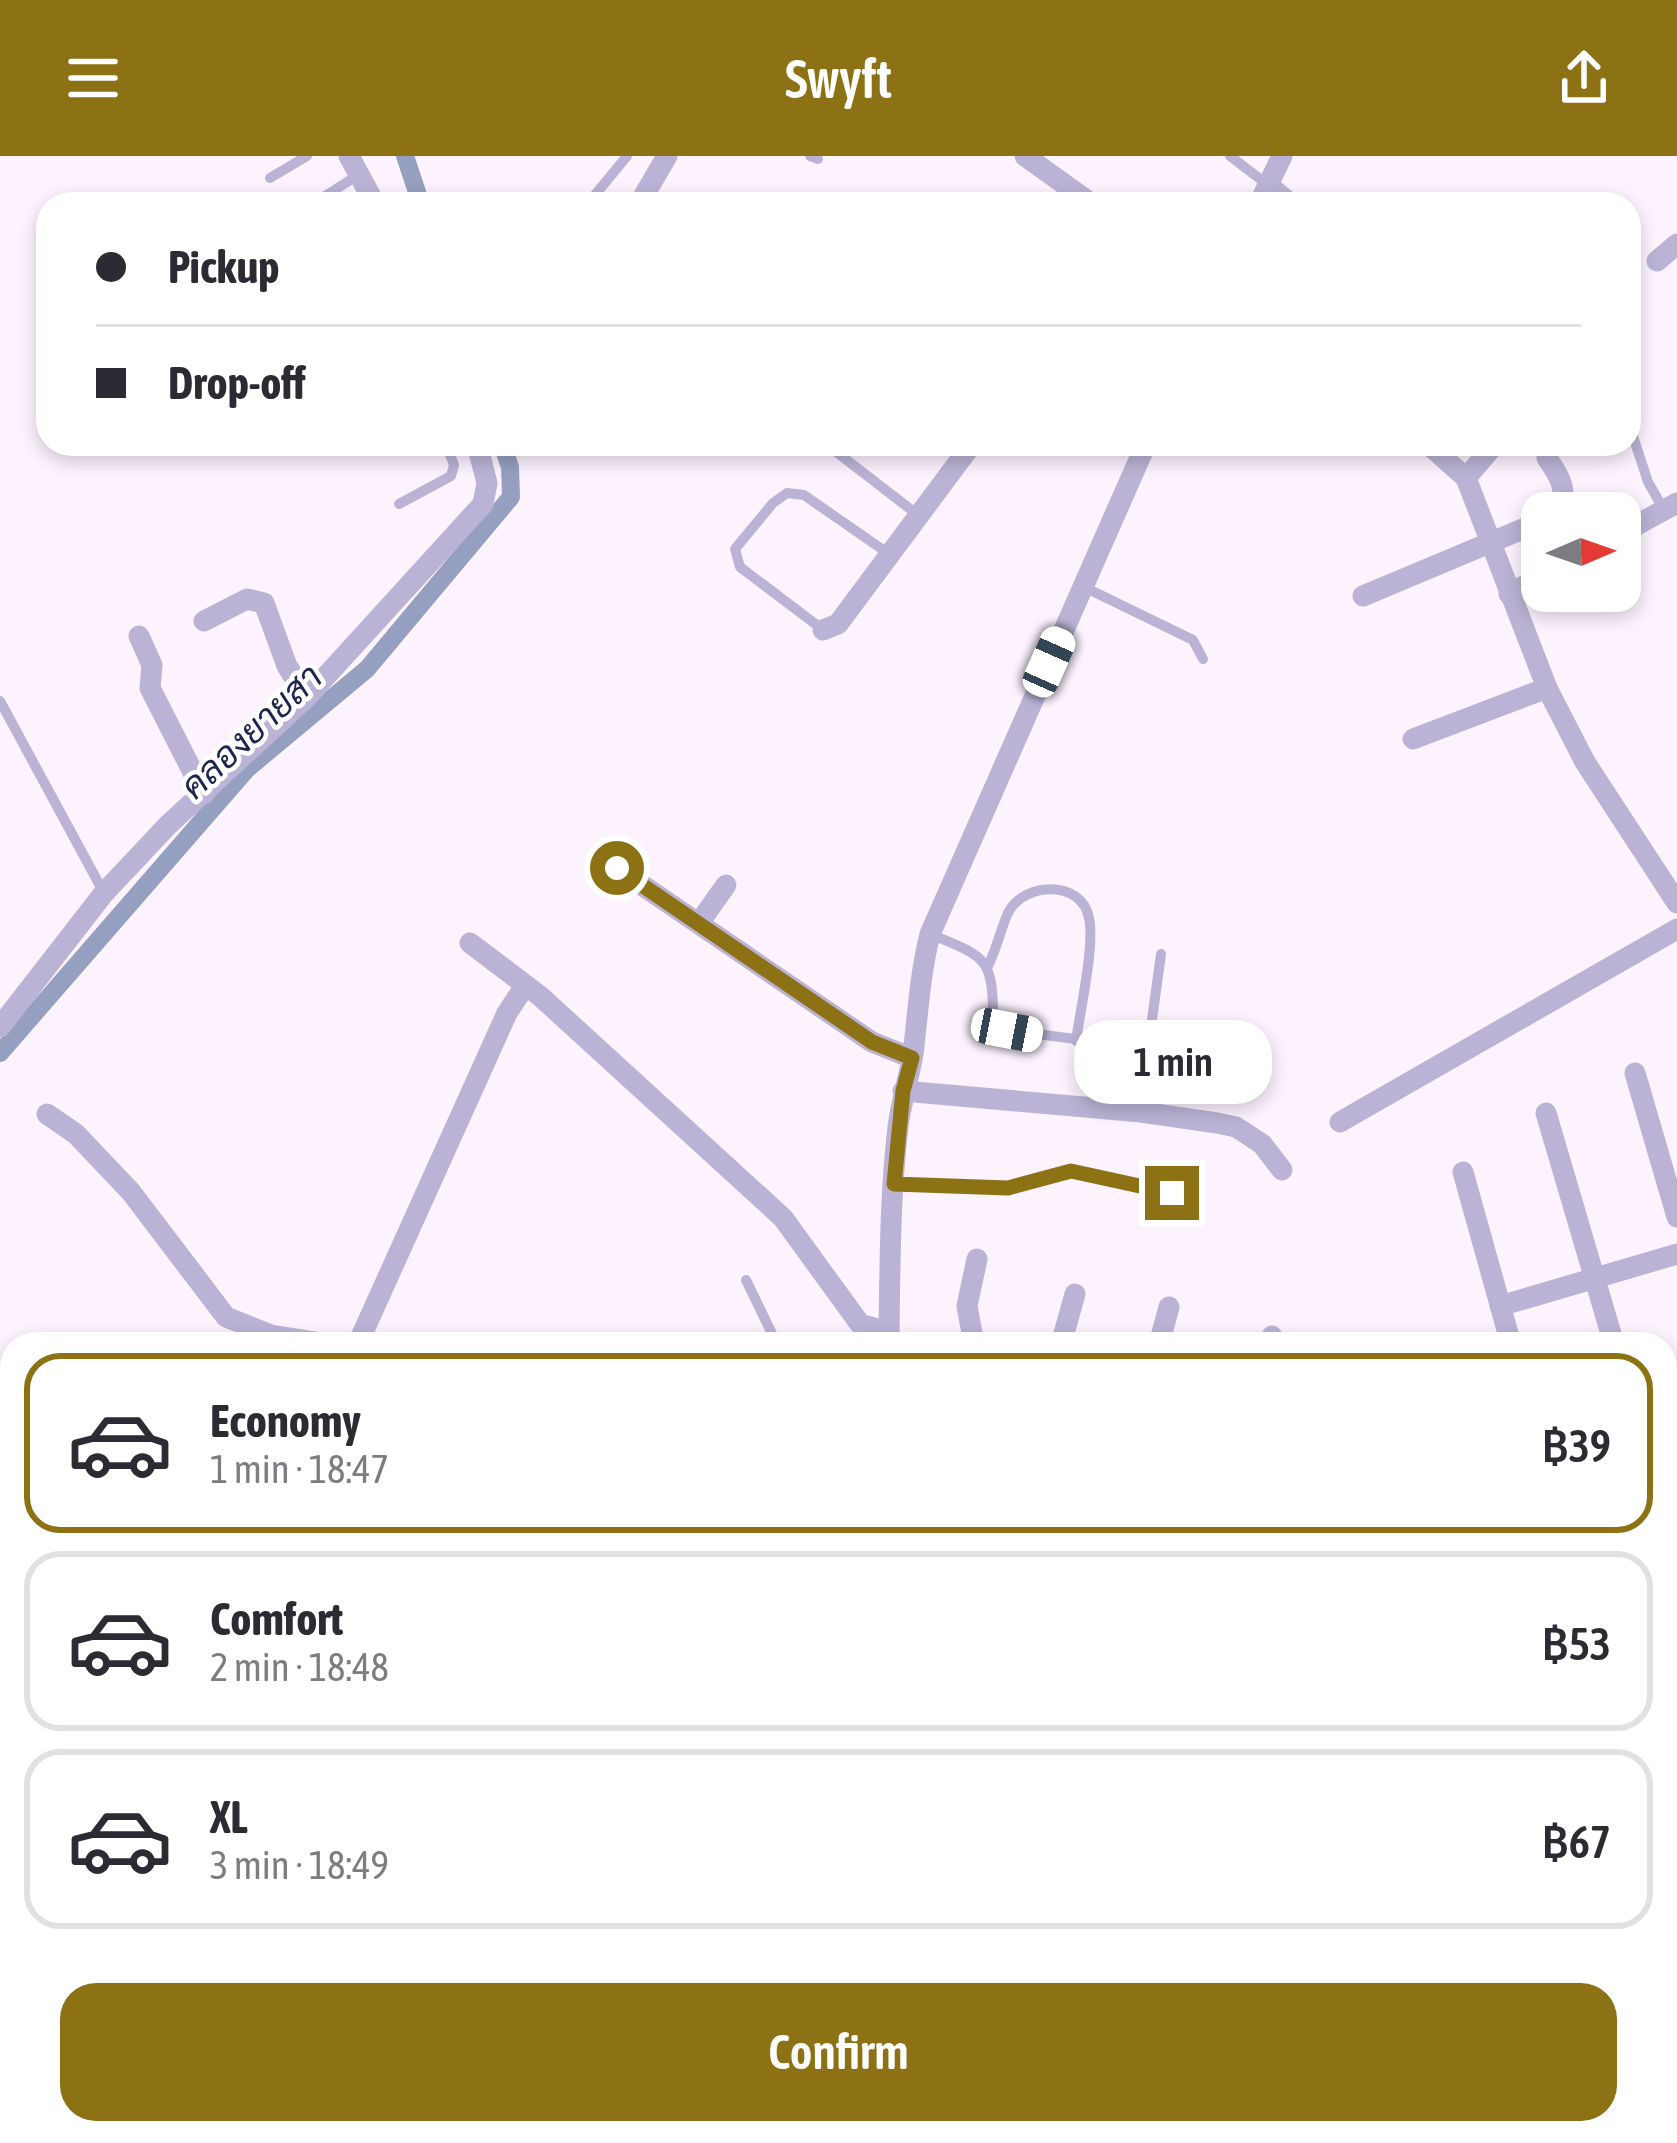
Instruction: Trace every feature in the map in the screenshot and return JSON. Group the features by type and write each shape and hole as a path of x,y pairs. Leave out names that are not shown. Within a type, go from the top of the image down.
{"street":[{"path":"646,192 667,156"},
{"path":"1024,156 1075,192"},
{"path":"1264,192 1282,156"},
{"path":"358,163 371,192"},
{"path":"1657,261 1677,244"},
{"path":"0,1027 104,893 168,825 307,697 483,504 487,483 480,456"},
{"path":"824,630 838,624 963,456"},
{"path":"892,1332 894,1184 903,1091 930,934 1142,456"},
{"path":"1441,456 1466,478 1547,688 1585,762 1677,903"},
{"path":"1466,478 1485,456"},
{"path":"1547,458 1565,492"},
{"path":"1641,522 1670,506"},
{"path":"1363,596 1521,530"},
{"path":"1509,594 1521,587"},
{"path":"204,621 247,598 264,603 287,665 307,697"},
{"path":"139,636 152,664 150,688 204,794"},
{"path":"1413,739 1547,688"},
{"path":"617,868 872,1042 912,1058"},
{"path":"699,923 726,885"},
{"path":"1340,1122 1677,929"},
{"path":"470,943 525,986 782,1218 860,1324 876,1332"},
{"path":"363,1332 507,1013 525,986"},
{"path":"1635,1073 1677,1217"},
{"path":"903,1091 1217,1123 1236,1127 1262,1144 1282,1170"},
{"path":"1546,1113 1611,1332"},
{"path":"47,1114 76,1134 131,1192 226,1317 264,1332"},
{"path":"1463,1172 1508,1332"},
{"path":"1500,1306 1677,1254"},
{"path":"972,1332 968,1306 976,1259"},
{"path":"1064,1332 1075,1294"},
{"path":"1162,1332 1169,1307"}],"lane":[{"path":"270,178 307,156"},
{"path":"597,192 627,156"},
{"path":"1231,156 1261,192"},
{"path":"326,192 358,163"},
{"path":"399,504 451,476 451,456"},
{"path":"842,456 918,515"},
{"path":"1639,456 1648,482 1670,506"},
{"path":"824,630 740,567 735,558 734,549 773,503 787,493 804,495 890,554"},
{"path":"1082,586 1193,640 1203,659"},
{"path":"0,700 104,893"},
{"path":"988,966 1016,904 1048,889 1068,890 1084,903 1090,922 1076,1041"},
{"path":"930,934 963,948 988,966 997,1024 1007,1030 1228,1059"},
{"path":"1148,1049 1161,954"},
{"path":"894,1184 1008,1188 1071,1171 1172,1193"},
{"path":"746,1280 771,1332"}],"waterway":[{"name":"คลองยายสา","path":"405,156 417,192"},
{"name":"คลองยายสา","path":"0,1053 247,769 367,669 511,497 506,456"}],"route":[{"path":"617,868 872,1042 912,1058 897,1132 894,1184 1022,1187 1071,1171 1172,1193"}]}
